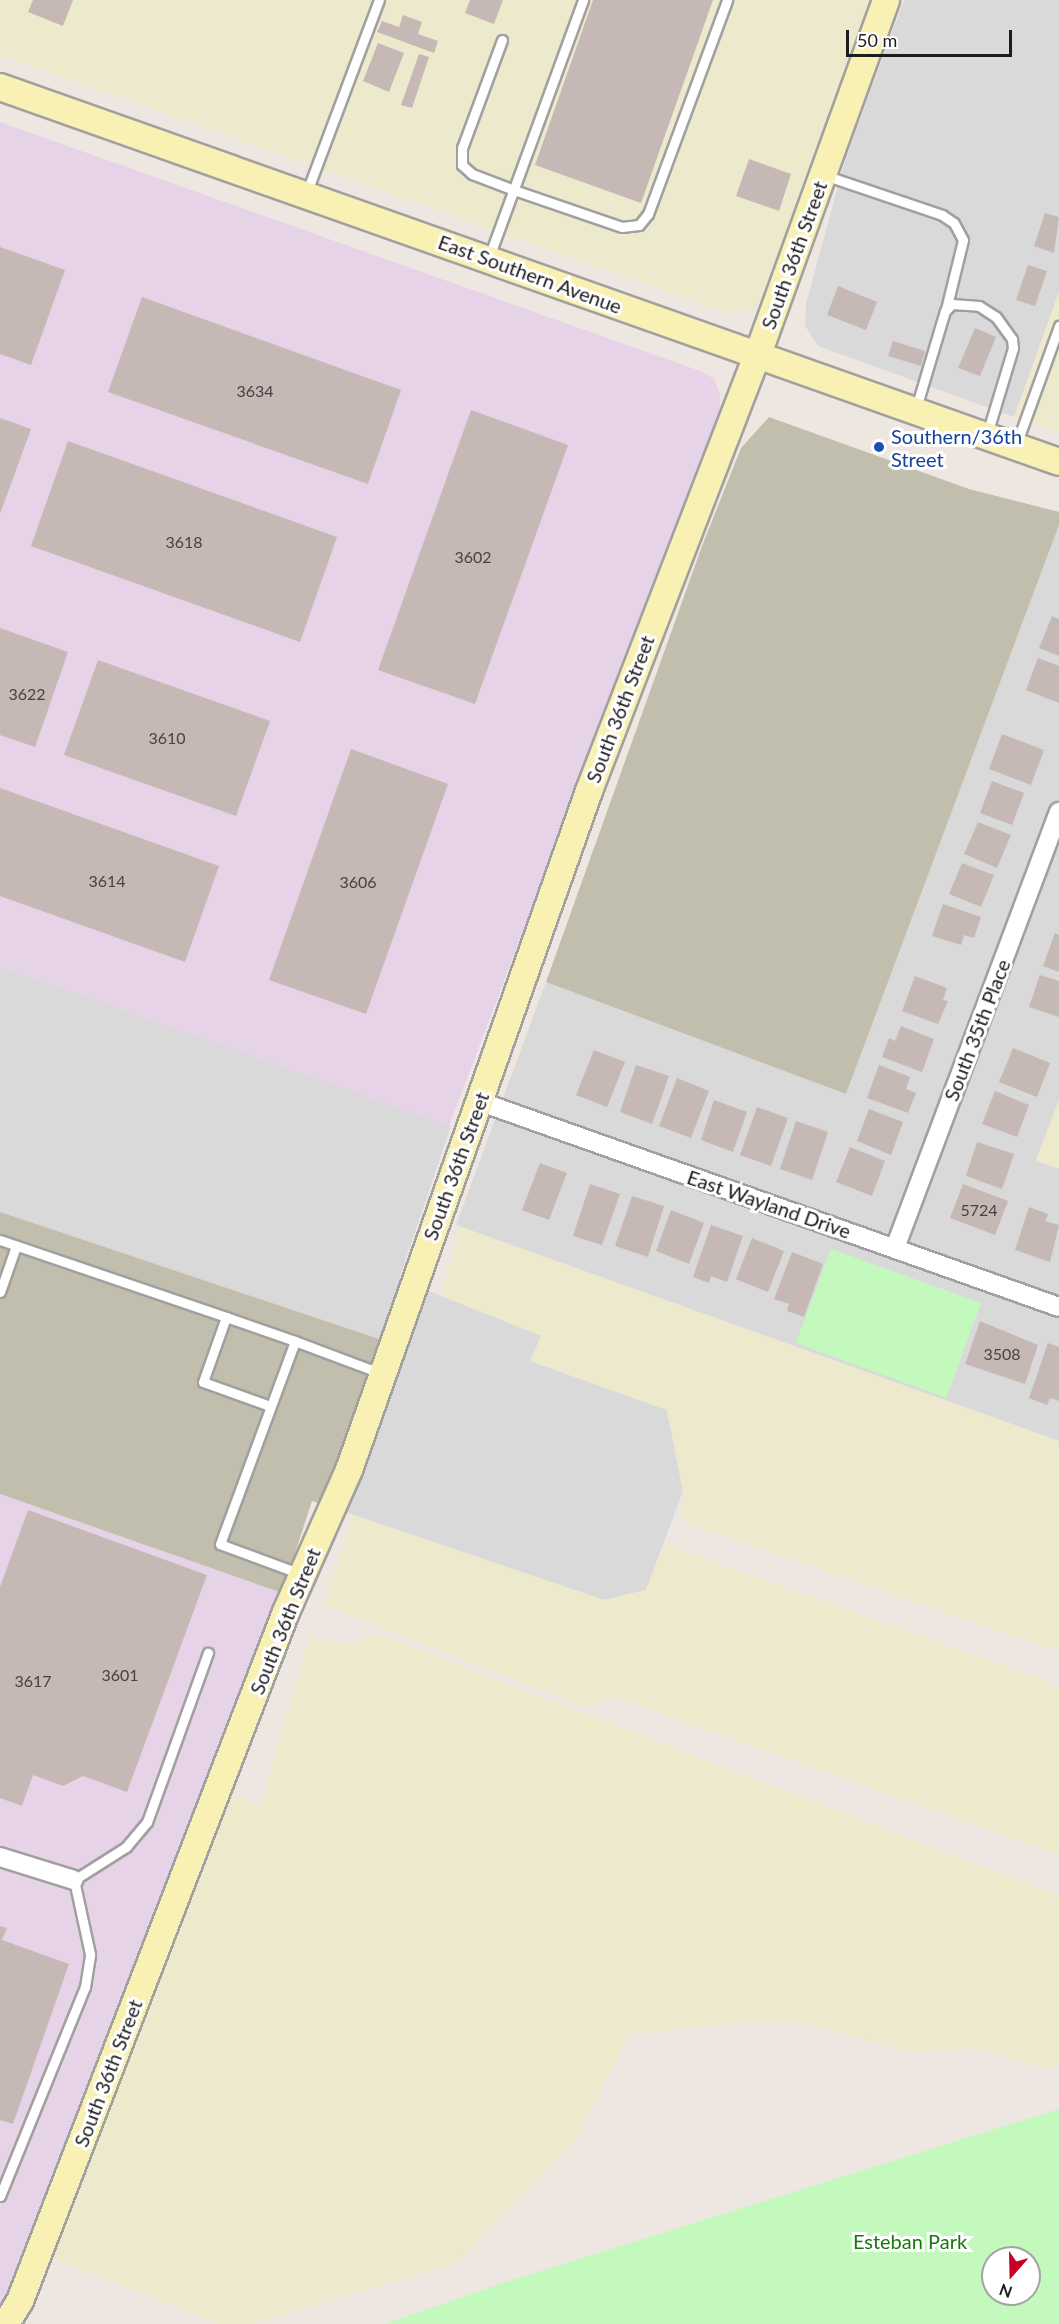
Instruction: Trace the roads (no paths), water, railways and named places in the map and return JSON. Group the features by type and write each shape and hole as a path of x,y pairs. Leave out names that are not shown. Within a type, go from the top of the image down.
{"street":[{"name":"South 36th Street","path":"6,2324 25,2290 302,1574 349,1470 589,791 758,354 886,0"},
{"name":"East Southern Avenue","path":"0,87 1059,462"},
{"name":"South 35th Place","path":"895,1248 1059,812"},
{"name":"East Wayland Drive","path":"478,1101 1059,1306"},
{"path":"0,1857 74,1880"}],"lane":[{"path":"306,194 379,0"},
{"path":"489,259 583,0"},
{"path":"502,40 462,148 462,165 472,174 622,227 639,225 648,214 727,0"},
{"path":"822,175 942,215 954,223 963,240 945,311 915,411"},
{"path":"945,311 952,304 979,306 996,317 1012,339 1013,348 986,437"},
{"path":"1016,448 1059,326"},
{"path":"0,1240 295,1341 382,1374"},
{"path":"0,1292 16,1246"},
{"path":"226,1317 203,1382 270,1406"},
{"path":"295,1341 220,1544 302,1574"},
{"path":"0,2196 85,1987 90,1954 74,1880 126,1846 147,1822 208,1653"}],"place":[{"name":"Southern/36th Street","path":"879,447"}],"park label":[{"name":"Esteban Park","path":"910,2241"}]}
